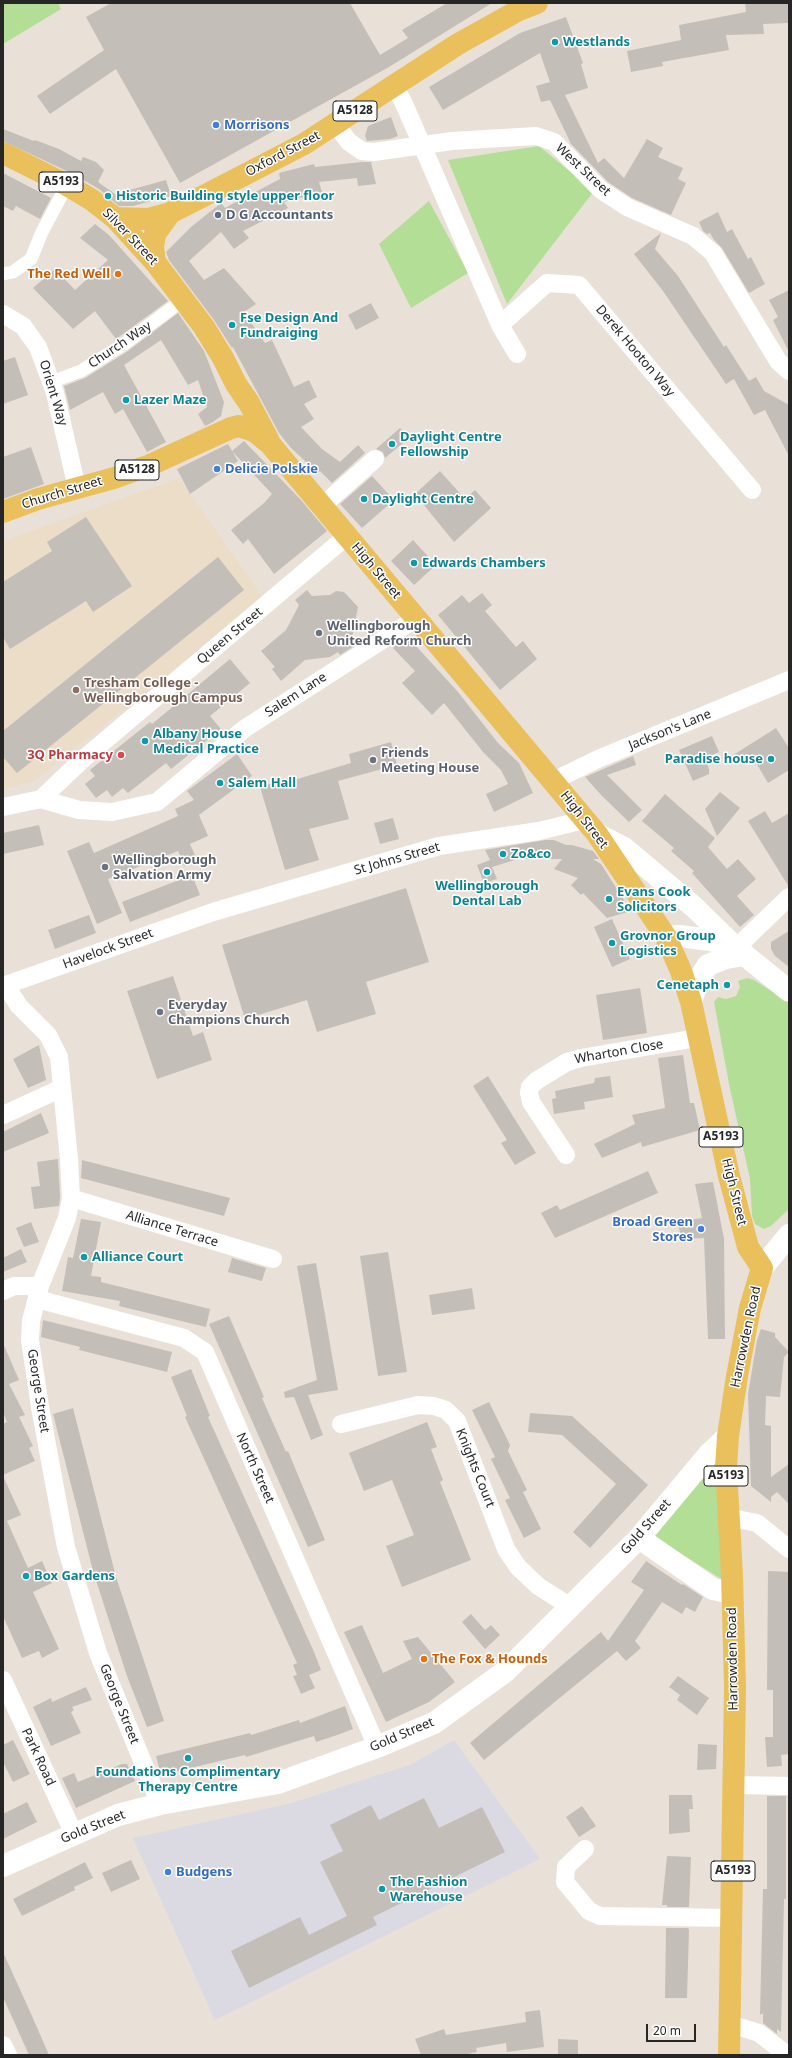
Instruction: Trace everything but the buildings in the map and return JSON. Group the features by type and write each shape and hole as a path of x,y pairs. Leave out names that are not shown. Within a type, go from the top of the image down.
{"main road":[{"name":"Oxford Street","path":"115,218 148,219 170,213 304,144 458,44 519,10 537,3"},
{"name":"Silver Street","path":"3,153 67,185 92,200 115,218 155,262 184,299"},
{"name":"Oxford Street","path":"155,262 153,247 155,234 170,213"},
{"name":"High Street","path":"184,299 223,358 236,384 249,403 270,444"},
{"name":"High Street","path":"236,384 238,404 231,428 246,428 254,431 270,444 415,619 591,827 666,937 681,971 691,1002 697,1038 712,1092 729,1176 748,1247 762,1268"},
{"name":"Church Street","path":"3,512 38,499 150,465 231,428"},
{"name":"Harrowden Road","path":"729,2055 735,1687 726,1468 728,1436 737,1376 750,1308 762,1268"}],"street":[{"path":"395,86 500,324 517,354"},
{"name":"West Street","path":"335,124 349,142 362,151 388,151 452,141 536,136 554,142 601,190 627,207 693,236 713,252 778,361 789,371"},
{"path":"3,274 13,272 31,259 42,232 67,185"},
{"name":"Derek Hooton Way","path":"500,324 547,282 579,285 752,490"},
{"name":"Church Way","path":"51,382 81,371 124,344 184,299"},
{"name":"Orient Way","path":"3,314 23,326 38,346 51,382 77,488"},
{"path":"322,506 374,459"},
{"name":"Queen Street","path":"41,799 82,760 347,536"},
{"name":"Salem Lane","path":"3,807 41,799 79,810 112,812 157,802 244,728 415,619"},
{"name":"Jackson's Lane","path":"552,781 598,759 789,680"},
{"path":"591,827 624,848 694,907 741,952 789,991"},
{"name":"St Johns Street","path":"213,912 439,846 539,831 591,827"},
{"path":"691,1002 698,980 708,965 741,952 789,897"},
{"name":"Havelock Street","path":"5,986 213,912"},
{"path":"666,937 679,936 710,940 741,952"},
{"name":"George Street","path":"5,986 19,1006 48,1035 59,1057 71,1198 68,1218 38,1292 31,1322 30,1340 40,1407 66,1547 98,1653 160,1804"},
{"name":"Wharton Close","path":"566,1155 532,1102 529,1093 530,1088 536,1081 567,1062 581,1058 697,1038"},
{"path":"3,1115 62,1088"},
{"name":"Alliance Terrace","path":"71,1198 273,1259"},
{"path":"762,1268 789,1235"},
{"name":"North Street","path":"3,1291 14,1286 38,1292 184,1338 205,1352 377,1747"},
{"name":"Knights Court","path":"341,1424 418,1405 434,1406 446,1410 457,1421 506,1548 518,1567 538,1586 571,1607"},
{"name":"Gold Street","path":"3,1866 118,1815 160,1804 278,1783 377,1747 434,1723 506,1671 639,1538 709,1454 728,1436"},
{"path":"727,1517 756,1523 789,1549"},
{"path":"639,1538 713,1589 732,1593"},
{"name":"Park Road","path":"3,1680 74,1834"},
{"path":"734,1785 789,1786"},
{"path":"585,1849 566,1867 565,1882 588,1911 600,1916 732,1918"},
{"path":"730,2024 760,2033 787,2055"},
{"path":"3,2045 8,2055"}],"shaded area":[{"name":"Tresham College - Wellingborough Campus","path":"179,478 264,599 34,781 3,789 3,541"},
{"path":"454,1740 540,1859 215,2020 133,1838 292,1803 412,1764"}],"green space":[{"path":"3,3 58,3 61,9 3,44"},
{"path":"539,146 594,191 507,304 448,160"},
{"path":"429,201 468,273 411,308 379,244"},
{"path":"747,978 754,980 789,1002 789,1209 771,1226 764,1229 755,1224 752,1216 750,1179 729,1084 714,1002 718,997 726,999 736,996 740,987 738,981"},
{"path":"719,1456 723,1580 651,1535"}],"place":[{"name":"Westlands","path":"555,42"},
{"name":"Morrisons","path":"216,125"},
{"name":"Historic Building style upper floor","path":"108,196"},
{"name":"D G Accountants","path":"218,215"},
{"name":"The Red Well","path":"118,274"},
{"name":"Fse Design And Fundraiging","path":"232,325"},
{"name":"Lazer Maze","path":"126,400"},
{"name":"Daylight Centre Fellowship","path":"392,444"},
{"name":"Delicie Polskie","path":"217,469"},
{"name":"Daylight Centre","path":"364,499"},
{"name":"Edwards Chambers","path":"414,563"},
{"name":"Wellingborough United Reform Church","path":"319,633"},
{"name":"Tresham College - Wellingborough Campus","path":"76,690"},
{"name":"Albany House Medical Practice","path":"145,741"},
{"name":"3Q Pharmacy","path":"121,755"},
{"name":"Paradise house","path":"771,759"},
{"name":"Friends Meeting House","path":"373,760"},
{"name":"Salem Hall","path":"220,783"},
{"name":"Zo&co","path":"503,854"},
{"name":"Wellingborough Salvation Army","path":"105,867"},
{"name":"Wellingborough Dental Lab","path":"487,872"},
{"name":"Evans Cook Solicitors","path":"609,899"},
{"name":"Grovnor Group Logistics","path":"612,943"},
{"name":"Cenetaph","path":"727,985"},
{"name":"Everyday Champions Church","path":"160,1012"},
{"name":"Broad Green Stores","path":"701,1229"},
{"name":"Alliance Court","path":"84,1257"},
{"name":"Box Gardens","path":"26,1576"},
{"name":"The Fox & Hounds","path":"424,1659"},
{"name":"Foundations Complimentary Therapy Centre","path":"188,1758"},
{"name":"Budgens","path":"168,1872"},
{"name":"The Fashion Warehouse","path":"382,1889"}]}
